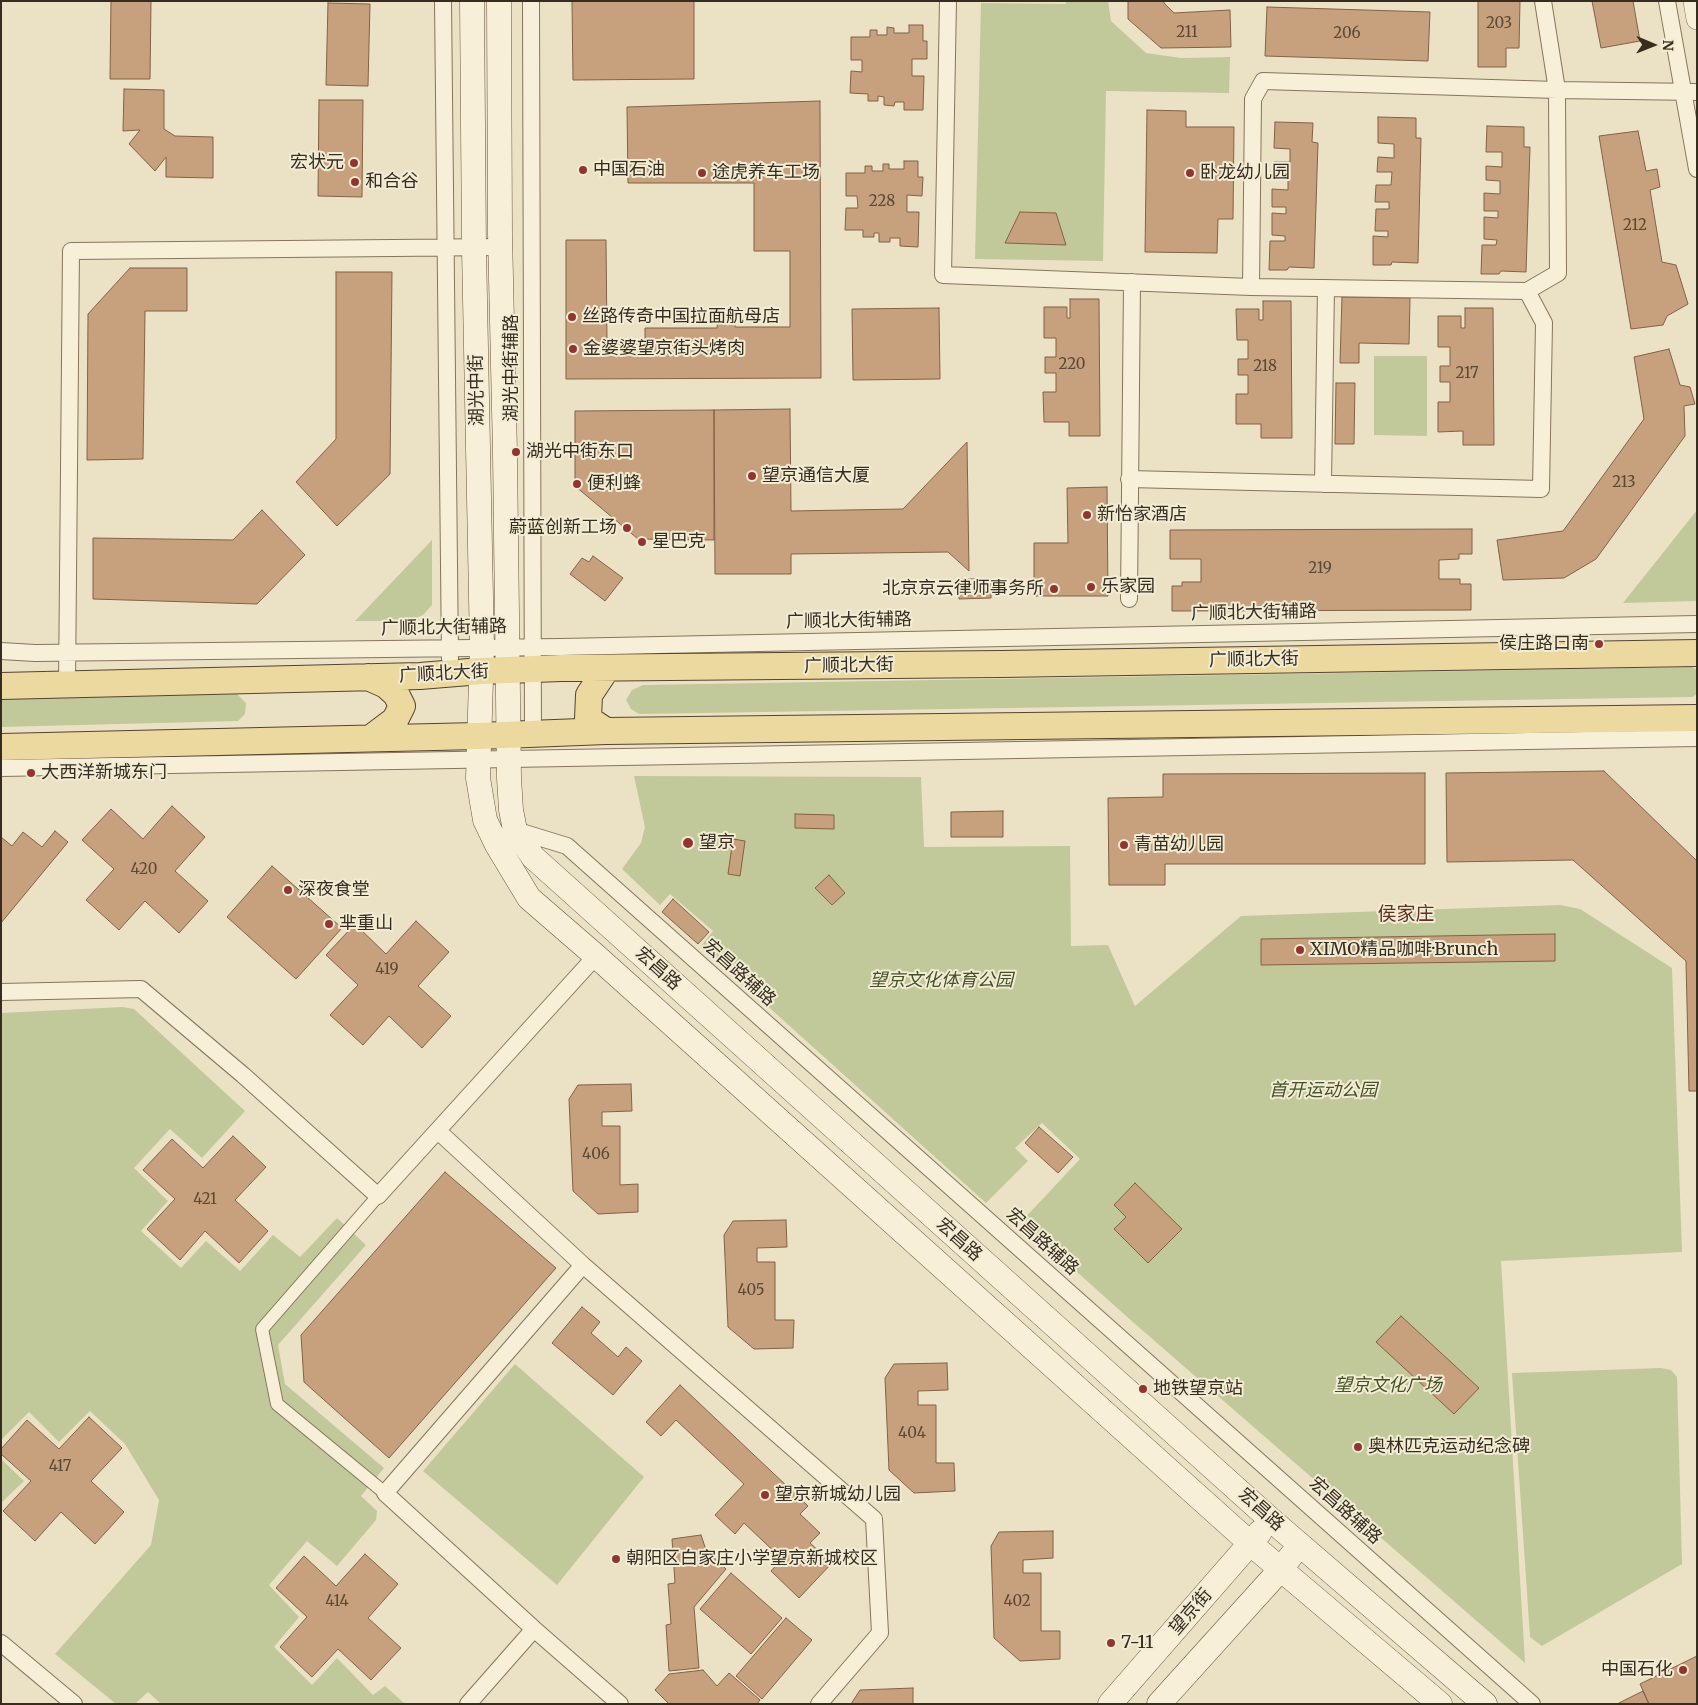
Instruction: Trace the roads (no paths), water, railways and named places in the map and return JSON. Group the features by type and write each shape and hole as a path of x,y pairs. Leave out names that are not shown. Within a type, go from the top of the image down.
{"main road":[{"name":"湖光中街","path":"472,1 474,248 482,659 478,758"},
{"name":"湖光中街","path":"499,1 500,247 508,659 517,742"},
{"name":"广顺北大街","path":"1,686 368,677 450,661 533,658 606,668 1690,656"},
{"path":"606,668 589,695 588,719 606,731"},
{"path":"368,677 386,685 396,694 402,706 395,720 371,738"},
{"path":"1,747 371,738 478,758 517,742 606,731 1692,714"},
{"name":"宏昌路","path":"517,742 510,810 515,830 532,857 1299,1545 1485,1704"},
{"name":"宏昌路","path":"478,758 485,820 497,845 529,898 1251,1544 1440,1704"},
{"name":"望京街","path":"1110,1704 1251,1544 1270,1519"},
{"path":"1159,1704 1281,1569 1299,1545"}],"street":[{"path":"443,1 450,661"},
{"name":"湖光中街辅路","path":"517,742 533,658 531,1"},
{"path":"948,1 943,275 1251,287 1527,291 1558,273 1557,90 1543,1"},
{"path":"1667,1 1690,92 1697,169"},
{"path":"1694,1 1697,19"},
{"path":"1251,287 1253,99 1263,81 1690,92"},
{"path":"67,685 71,251 447,249 500,247"},
{"path":"1128,599 1132,282"},
{"path":"1323,484 1326,288"},
{"path":"1129,479 1541,489 1544,323 1527,291"},
{"name":"广顺北大街辅路","path":"533,658 1697,624"},
{"name":"广顺北大街辅路","path":"1,651 450,661"},
{"path":"517,742 1697,738"},
{"path":"1,768 478,758"},
{"name":"宏昌路辅路","path":"515,830 567,846 1532,1704"},
{"path":"596,956 378,1196 262,1329 277,1404 385,1493 534,1629 620,1704"},
{"path":"1,992 142,989 243,1074 378,1196"},
{"path":"438,1131 583,1265 874,1519 880,1633 819,1704"},
{"path":"385,1493 583,1265"},
{"path":"468,1704 534,1629"},
{"path":"1,1643 74,1704"}],"place":[{"name":"宏状元","path":"354,163"},
{"name":"中国石油","path":"583,170"},
{"name":"途虎养车工场","path":"702,173"},
{"name":"卧龙幼儿园","path":"1190,173"},
{"name":"和合谷","path":"355,182"},
{"name":"丝路传奇中国拉面航母店","path":"572,317"},
{"name":"金婆婆望京街头烤肉","path":"573,349"},
{"name":"湖光中街东口","path":"516,452"},
{"name":"望京通信大厦","path":"752,476"},
{"name":"便利蜂","path":"577,484"},
{"name":"新怡家酒店","path":"1087,515"},
{"name":"蔚蓝创新工场","path":"627,528"},
{"name":"星巴克","path":"642,542"},
{"name":"乐家园","path":"1091,587"},
{"name":"北京京云律师事务所","path":"1054,589"},
{"name":"侯庄路口南","path":"1599,644"},
{"name":"大西洋新城东门","path":"31,773"},
{"name":"望京","path":"688,843"},
{"name":"青苗幼儿园","path":"1124,845"},
{"name":"深夜食堂","path":"288,890"},
{"name":"芈重山","path":"329,924"},
{"name":"XIMO精品咖啡·Brunch","path":"1300,950"},
{"name":"地铁望京站","path":"1143,1389"},
{"name":"奥林匹克运动纪念碑","path":"1358,1447"},
{"name":"望京新城幼儿园","path":"765,1495"},
{"name":"朝阳区白家庄小学望京新城校区","path":"616,1559"},
{"name":"7-11","path":"1111,1643"},
{"name":"中国石化","path":"1683,1670"}],"district":[{"name":"侯家庄","path":"1406,915"}],"park label":[{"name":"望京文化体育公园","path":"941,981"},
{"name":"首开运动公园","path":"1323,1091"},
{"name":"望京文化广场","path":"1388,1386"}]}
